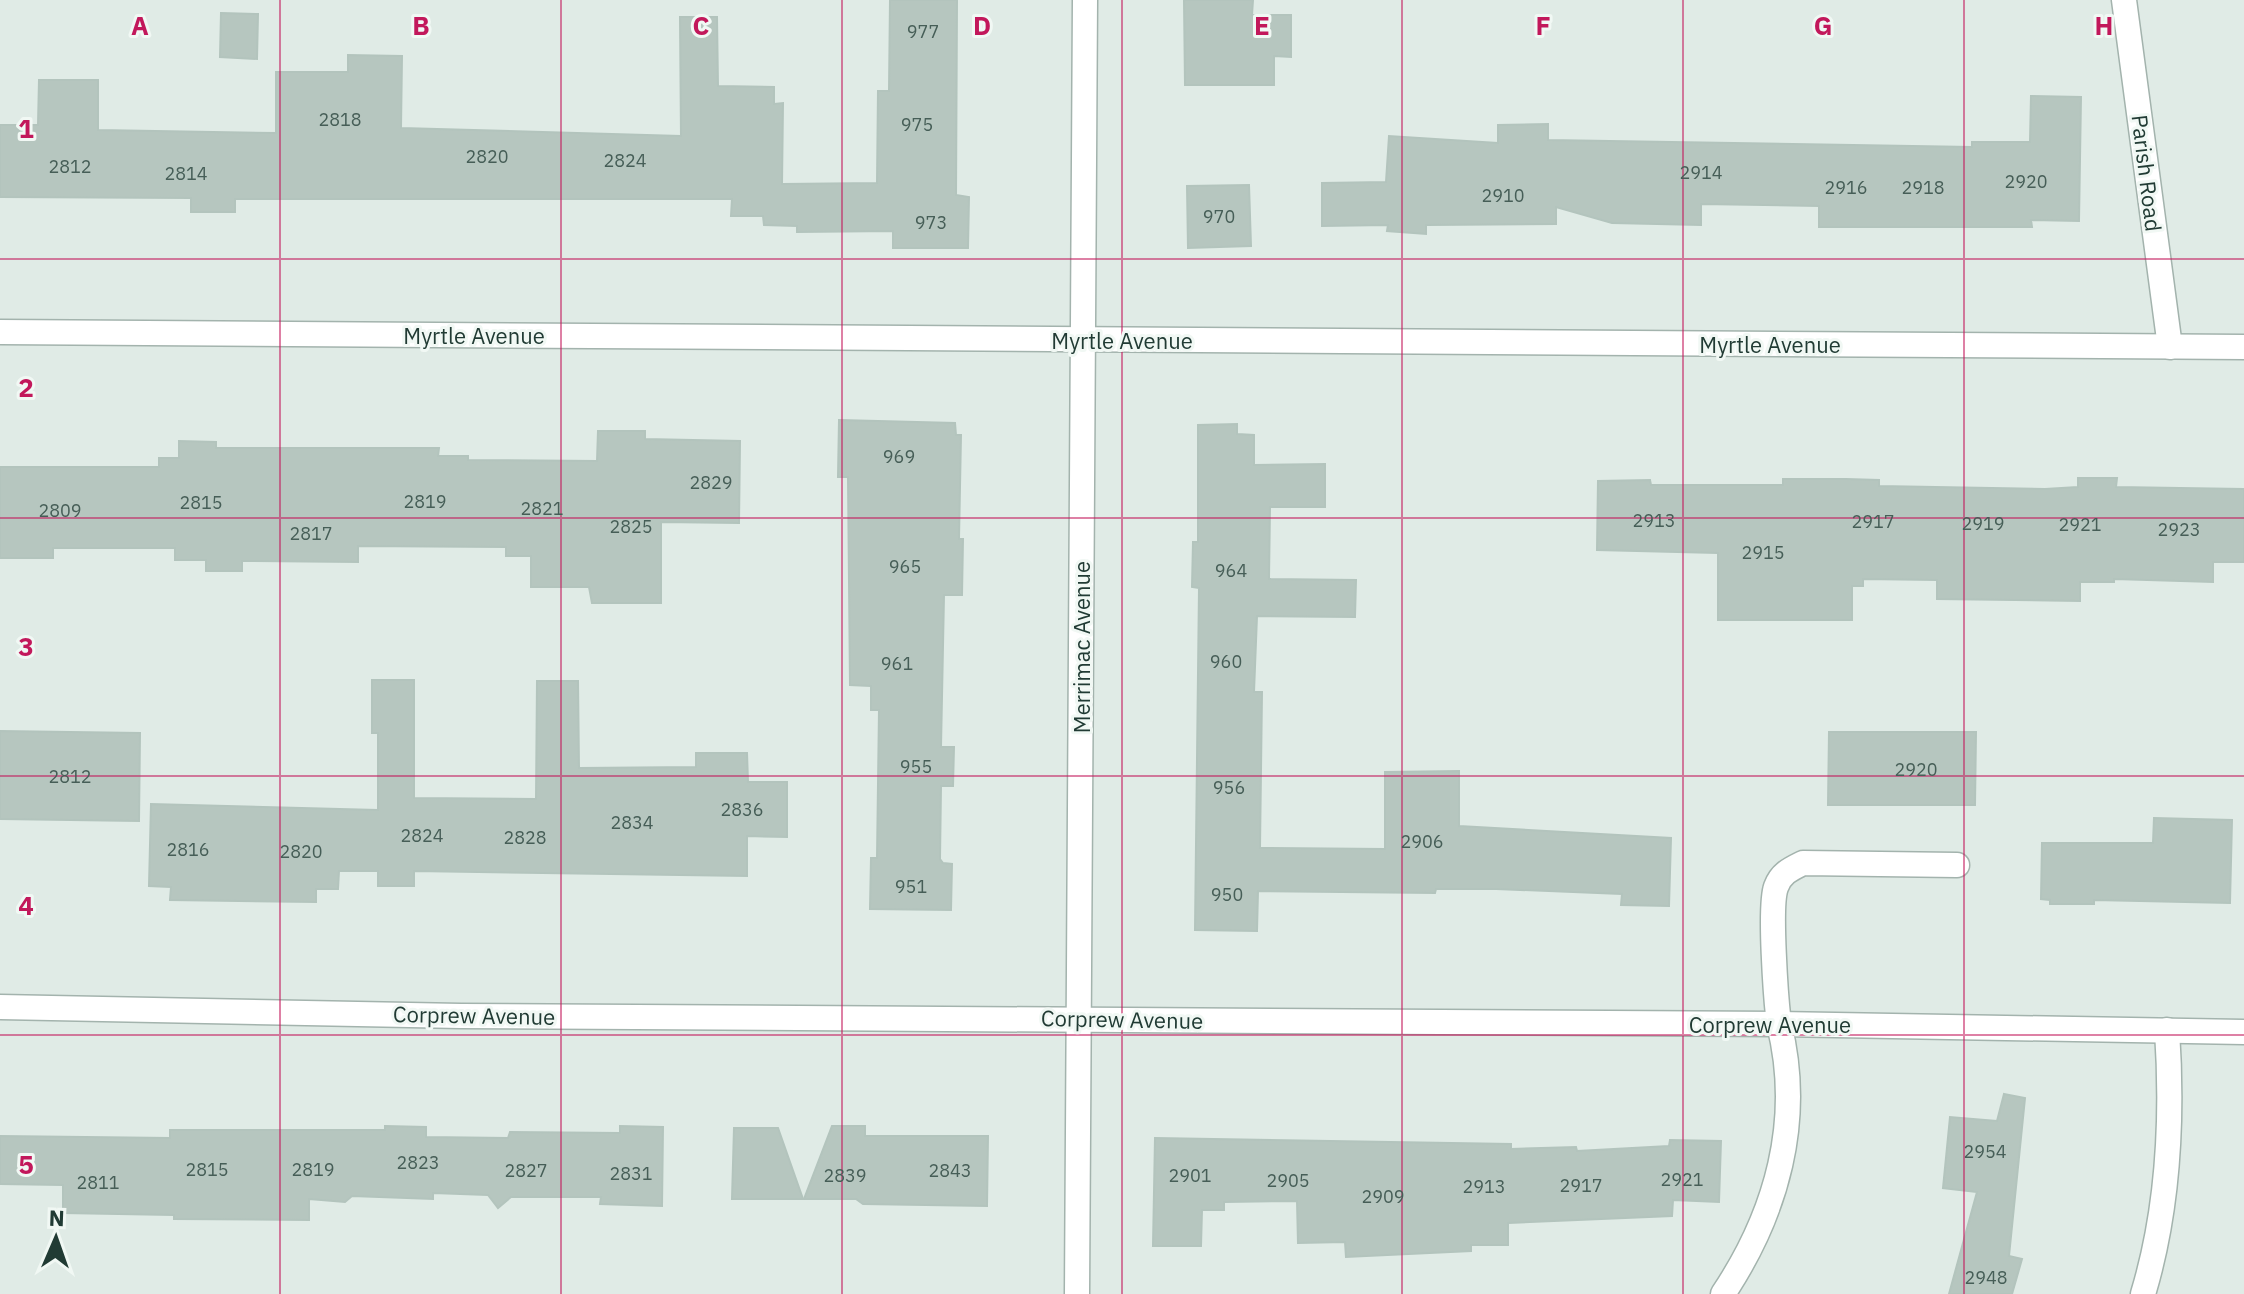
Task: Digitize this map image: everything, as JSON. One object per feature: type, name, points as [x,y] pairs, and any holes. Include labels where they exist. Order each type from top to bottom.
[{"type":"street","name":"Merrimac Avenue","points":[[1077,1294],[1085,0]]},
{"type":"street","name":"Parish Road","points":[[2124,0],[2170,347]]},
{"type":"street","name":"Myrtle Avenue","points":[[0,332],[2244,347]]},
{"type":"street","points":[[1723,1294],[1750,1254],[1774,1196],[1786,1129],[1786,1051],[1775,995],[1775,888],[1786,871],[1803,863],[1957,865]]},
{"type":"street","name":"Corprew Avenue","points":[[0,1007],[461,1016],[1779,1024],[2244,1032]]},
{"type":"street","points":[[2143,1294],[2166,1187],[2171,1099],[2167,1030]]},
{"type":"building","points":[[890,0],[957,0],[956,195],[969,197],[968,248],[893,248],[893,231],[797,232],[797,226],[764,225],[763,216],[731,216],[732,199],[235,199],[235,212],[191,212],[191,198],[0,197],[0,125],[38,125],[39,80],[98,80],[98,130],[276,133],[276,72],[348,72],[348,55],[402,56],[401,128],[681,136],[680,17],[717,17],[718,86],[774,87],[774,104],[783,103],[782,184],[877,183],[878,91],[889,91]]},
{"type":"building","points":[[1184,0],[1253,0],[1252,15],[1291,15],[1291,57],[1274,56],[1274,85],[1185,85]]},
{"type":"building","points":[[221,13],[258,14],[257,59],[220,57]]},
{"type":"building","points":[[2031,96],[2081,97],[2079,221],[2031,220],[2032,227],[1819,227],[1819,206],[1701,204],[1701,225],[1612,223],[1556,207],[1556,224],[1426,225],[1426,234],[1387,231],[1388,225],[1322,226],[1322,183],[1386,182],[1389,136],[1498,143],[1498,125],[1548,124],[1548,140],[1972,147],[1972,142],[2030,142]]},
{"type":"building","points":[[1249,185],[1251,246],[1188,248],[1187,186]]},
{"type":"building","points":[[839,420],[955,423],[956,435],[961,435],[959,539],[963,539],[962,595],[944,595],[941,747],[954,747],[953,786],[941,786],[940,859],[943,863],[952,864],[951,910],[870,909],[871,858],[877,858],[879,710],[871,710],[871,686],[850,685],[848,477],[838,477]]},
{"type":"building","points":[[1237,424],[1237,434],[1254,435],[1254,465],[1325,464],[1325,507],[1270,507],[1269,579],[1356,580],[1355,617],[1257,616],[1254,692],[1262,692],[1260,848],[1385,849],[1385,772],[1459,771],[1459,826],[1671,838],[1669,906],[1621,905],[1622,894],[1496,889],[1436,889],[1435,893],[1258,891],[1257,931],[1195,930],[1199,588],[1192,587],[1193,542],[1198,542],[1198,425]]},
{"type":"building","points":[[598,431],[645,431],[645,439],[740,441],[739,523],[661,522],[661,603],[592,603],[589,587],[531,587],[531,556],[506,556],[506,547],[358,546],[358,562],[242,561],[242,571],[206,571],[206,560],[175,560],[175,548],[53,548],[53,558],[0,558],[0,467],[159,467],[159,458],[179,458],[179,441],[216,442],[216,448],[439,448],[438,456],[468,456],[468,460],[597,461]]},
{"type":"building","points":[[2078,478],[2117,478],[2116,487],[2244,489],[2244,562],[2213,562],[2213,582],[2114,579],[2114,582],[2080,582],[2080,601],[1937,599],[1937,580],[1863,579],[1863,586],[1852,586],[1852,620],[1718,620],[1718,553],[1597,550],[1598,481],[1650,480],[1651,485],[1783,485],[1783,479],[1846,479],[1879,480],[1879,486],[2045,489],[2078,487]]},
{"type":"building","points":[[372,680],[414,680],[414,798],[536,799],[537,681],[578,681],[579,768],[696,767],[696,753],[747,753],[748,782],[787,782],[787,837],[747,836],[747,876],[414,871],[414,886],[378,886],[378,871],[339,871],[338,889],[316,889],[316,902],[170,900],[171,887],[149,886],[151,804],[378,810],[378,733],[372,733]]},
{"type":"building","points":[[0,731],[140,733],[139,821],[0,819]]},
{"type":"building","points":[[1829,732],[1976,732],[1975,805],[1828,805]]},
{"type":"building","points":[[2154,818],[2232,820],[2230,903],[2094,900],[2094,904],[2050,904],[2050,900],[2041,899],[2042,843],[2153,843]]},
{"type":"building","points":[[2004,1094],[2025,1098],[2009,1256],[2022,1259],[2012,1294],[1949,1294],[1977,1192],[1943,1188],[1950,1117],[1997,1121]]},
{"type":"building","points":[[385,1126],[426,1127],[426,1137],[508,1138],[510,1132],[620,1133],[620,1126],[663,1127],[662,1206],[600,1204],[601,1197],[511,1197],[498,1208],[488,1195],[433,1193],[433,1199],[352,1196],[345,1202],[309,1199],[309,1220],[174,1219],[174,1215],[63,1213],[63,1185],[0,1184],[0,1136],[170,1138],[170,1130],[385,1130]]},
{"type":"building","points":[[832,1126],[865,1126],[865,1136],[988,1136],[987,1206],[863,1204],[856,1199],[804,1199]]},
{"type":"building","points":[[734,1128],[778,1128],[803,1199],[732,1199]]},
{"type":"building","points":[[1155,1138],[1511,1144],[1511,1149],[1576,1147],[1577,1151],[1669,1146],[1670,1140],[1721,1141],[1719,1202],[1673,1200],[1672,1216],[1508,1223],[1508,1245],[1471,1245],[1471,1251],[1346,1257],[1345,1242],[1298,1243],[1297,1201],[1224,1202],[1224,1210],[1202,1210],[1201,1246],[1153,1246]]}]
